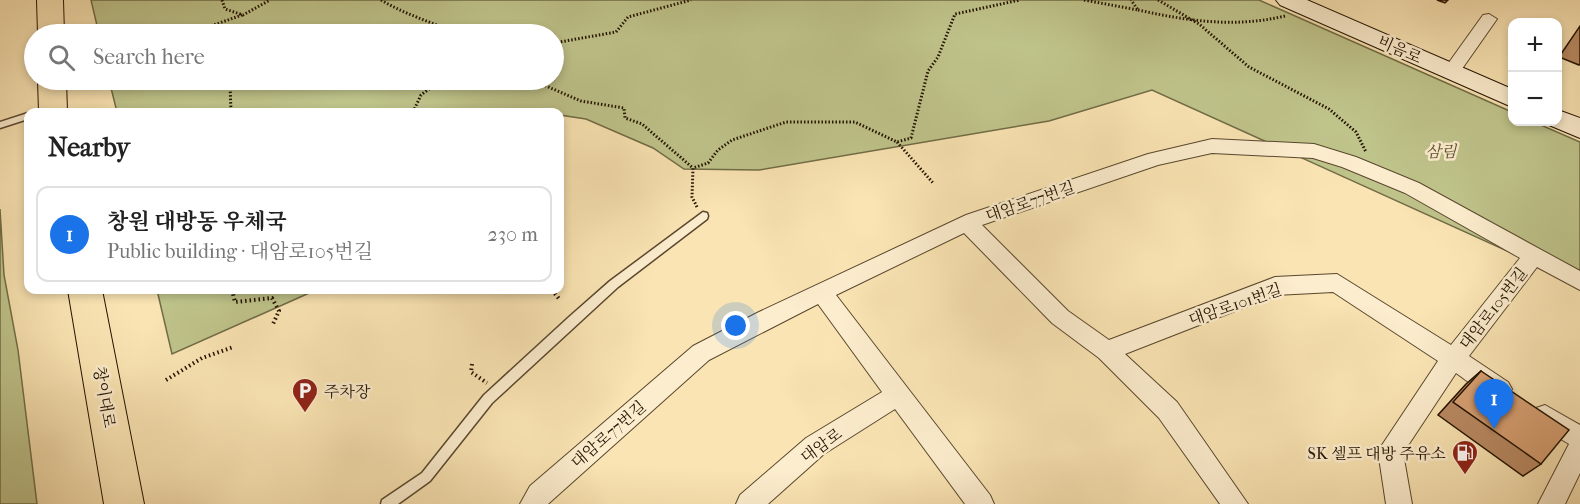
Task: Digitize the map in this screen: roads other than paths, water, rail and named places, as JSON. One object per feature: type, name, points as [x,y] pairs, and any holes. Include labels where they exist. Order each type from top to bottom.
[{"type":"main road","points":[[50,0],[51,24]]},
{"type":"main road","points":[[45,108],[50,90]]},
{"type":"main road","name":"창이대로","points":[[86,294],[124,504]]},
{"type":"street","name":"비음로","points":[[1296,4],[1508,97]]},
{"type":"street","points":[[1450,72],[1489,19]]},
{"type":"street","points":[[1562,121],[1580,129]]},
{"type":"street","name":"대암로77번길","points":[[532,504],[539,495],[701,353],[767,318],[967,223],[1155,159],[1212,146],[1314,151],[1376,172],[1412,188],[1580,281]]},
{"type":"street","points":[[967,223],[1060,317],[1107,351],[1168,410],[1235,504]]},
{"type":"street","name":"대암로105번길","points":[[1399,504],[1390,451],[1453,359],[1534,256]]},
{"type":"street","name":"대암로101번길","points":[[1107,351],[1275,286],[1337,282],[1453,359]]},
{"type":"street","points":[[822,293],[981,504]]},
{"type":"street","name":"대암로105번길","points":[[1453,359],[1580,438]]},
{"type":"street","name":"대암로","points":[[749,504],[815,446],[899,394]]},
{"type":"street","points":[[1551,504],[1580,448]]},
{"type":"lane","points":[[0,124],[24,117]]},
{"type":"lane","points":[[387,504],[426,477],[497,390],[614,284],[700,212]]},
{"type":"place","name":"주차장","points":[[305,414]]},
{"type":"place","name":"창원 대방동 우체국","points":[[1494,429]]},
{"type":"place","name":"SK 셀프 대방 주유소","points":[[1465,476]]},
{"type":"park label","name":"삼림","points":[[1441,151]]}]
